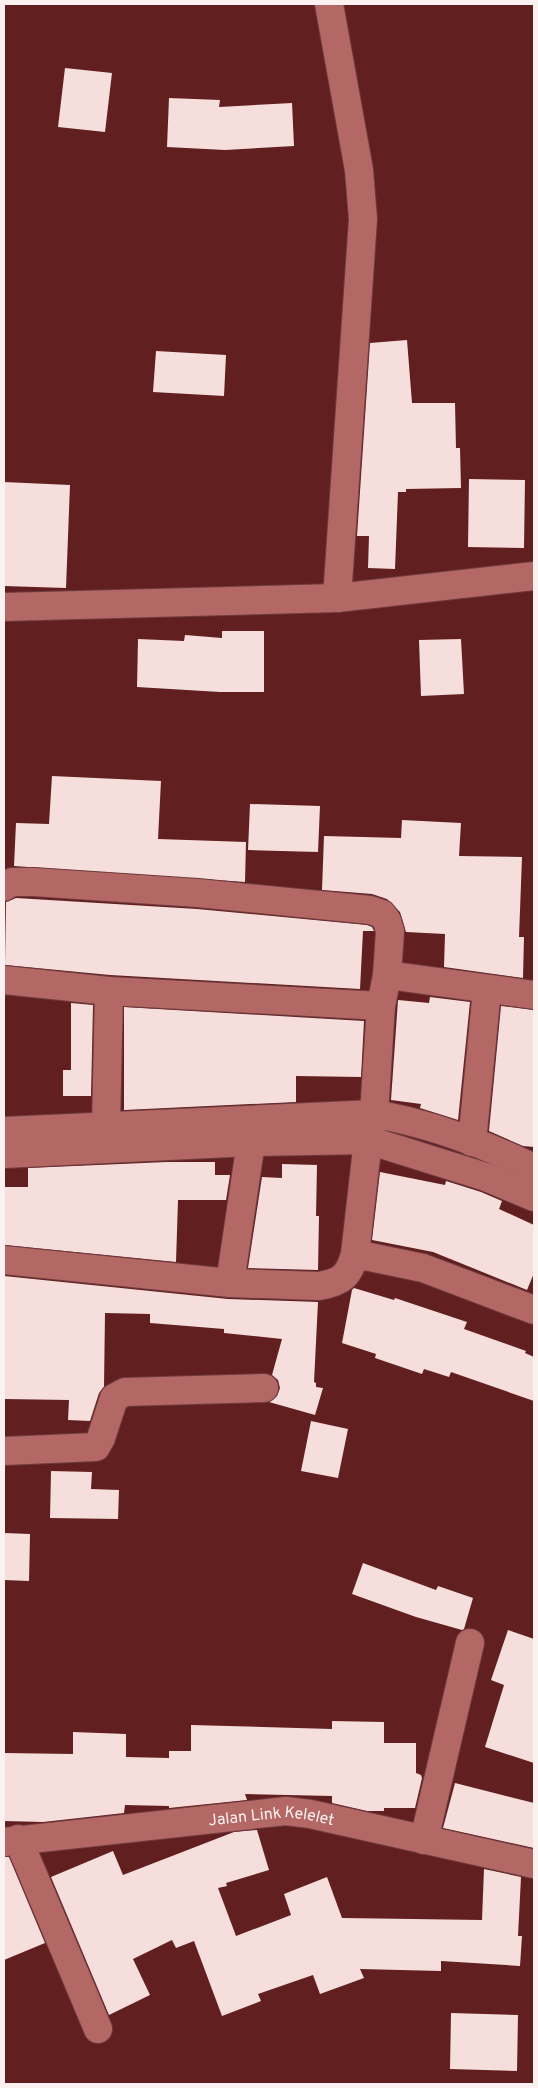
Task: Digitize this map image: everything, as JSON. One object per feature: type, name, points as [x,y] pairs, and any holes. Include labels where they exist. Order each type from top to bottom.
[{"type":"street","points":[[329,4],[359,170],[363,220],[337,598]]},
{"type":"street","points":[[4,607],[337,598],[534,576]]},
{"type":"street","points":[[4,887],[12,882],[33,882],[198,893],[374,910],[384,917],[390,931],[387,974],[381,1006],[371,1127],[355,1254],[350,1270],[344,1277],[330,1284],[306,1286],[230,1283],[4,1260]]},
{"type":"street","points":[[387,974],[487,990],[534,995]]},
{"type":"street","points":[[4,980],[109,991],[381,1006]]},
{"type":"street","points":[[472,1142],[487,990]]},
{"type":"street","points":[[106,1126],[109,991]]},
{"type":"street","points":[[4,1131],[106,1126],[144,1136],[251,1142],[371,1127],[399,1118],[472,1142],[534,1168]]},
{"type":"street","points":[[4,1154],[144,1136],[371,1127],[534,1197]]},
{"type":"street","points":[[230,1283],[251,1142]]},
{"type":"street","points":[[355,1254],[423,1268],[534,1310]]},
{"type":"street","points":[[4,1451],[96,1447],[101,1438],[114,1398],[125,1392],[264,1388]]},
{"type":"street","points":[[424,1840],[470,1643]]},
{"type":"street","name":"Jalan Link Kelelet","points":[[11,1841],[286,1811],[310,1814],[534,1864]]},
{"type":"street","points":[[11,1841],[98,2029]]},
{"type":"building","points":[[65,68],[112,73],[105,132],[58,127]]},
{"type":"building","points":[[169,98],[220,100],[219,107],[292,103],[294,146],[225,150],[167,147]]},
{"type":"building","points":[[407,340],[412,403],[455,403],[456,448],[460,448],[461,488],[406,489],[406,492],[398,492],[395,569],[368,568],[369,536],[357,536],[370,343]]},
{"type":"building","points":[[156,351],[226,355],[224,396],[153,392]]},
{"type":"building","points":[[469,479],[525,480],[524,548],[468,547]]},
{"type":"building","points":[[4,482],[70,485],[66,588],[4,586]]},
{"type":"building","points":[[222,631],[264,631],[264,692],[220,692],[137,687],[138,639],[184,641],[185,635],[222,638]]},
{"type":"building","points":[[461,639],[464,694],[421,696],[419,640]]},
{"type":"building","points":[[52,776],[161,781],[158,839],[246,842],[245,882],[14,866],[16,823],[49,824]]},
{"type":"building","points":[[250,804],[320,806],[318,852],[248,850]]},
{"type":"building","points":[[402,820],[461,823],[459,856],[522,857],[519,937],[524,937],[523,978],[444,967],[445,934],[406,932],[400,912],[387,899],[372,894],[322,890],[324,836],[401,838]]},
{"type":"building","points":[[16,898],[197,909],[367,925],[372,927],[374,931],[363,931],[360,989],[110,975],[5,965],[6,902]]},
{"type":"building","points":[[430,997],[470,1002],[458,1120],[420,1108],[421,1104],[391,1100],[398,1000],[429,1003]]},
{"type":"building","points":[[71,1003],[93,1005],[91,1096],[63,1096],[63,1070],[71,1070]]},
{"type":"building","points":[[501,1006],[534,1010],[534,1147],[523,1146],[489,1131]]},
{"type":"building","points":[[124,1007],[364,1021],[361,1077],[296,1076],[296,1102],[124,1110]]},
{"type":"building","points":[[167,1162],[215,1162],[215,1175],[230,1175],[226,1200],[178,1200],[176,1262],[4,1245],[4,1187],[28,1187],[28,1168]]},
{"type":"building","points":[[282,1164],[317,1165],[316,1216],[319,1216],[318,1270],[248,1268],[262,1177],[282,1178]]},
{"type":"building","points":[[380,1172],[445,1185],[446,1181],[481,1192],[502,1201],[499,1209],[534,1225],[534,1273],[527,1290],[433,1252],[372,1240]]},
{"type":"building","points":[[4,1276],[228,1299],[318,1302],[314,1382],[316,1387],[323,1388],[315,1415],[269,1402],[277,1396],[280,1388],[278,1380],[272,1375],[282,1339],[224,1333],[224,1329],[150,1323],[150,1314],[105,1313],[104,1387],[99,1393],[90,1421],[68,1420],[69,1400],[4,1399]]},
{"type":"building","points":[[354,1288],[394,1300],[395,1298],[467,1322],[464,1329],[526,1351],[525,1353],[534,1357],[534,1401],[451,1372],[449,1377],[424,1369],[422,1374],[375,1358],[376,1354],[342,1343],[352,1290]]},
{"type":"building","points":[[311,1421],[348,1429],[338,1478],[301,1471]]},
{"type":"building","points":[[51,1471],[92,1472],[91,1489],[119,1490],[118,1519],[50,1518]]},
{"type":"building","points":[[4,1533],[30,1534],[29,1581],[4,1580]]},
{"type":"building","points":[[363,1563],[436,1590],[438,1586],[473,1598],[464,1629],[416,1617],[352,1594]]},
{"type":"building","points":[[508,1630],[534,1639],[534,1763],[485,1747],[504,1685],[491,1680]]},
{"type":"building","points":[[332,1721],[384,1722],[384,1743],[416,1743],[416,1773],[421,1775],[422,1778],[415,1808],[384,1808],[384,1811],[367,1811],[332,1803],[332,1796],[245,1794],[247,1800],[169,1808],[169,1806],[125,1805],[124,1813],[43,1822],[4,1821],[4,1753],[73,1754],[73,1732],[126,1734],[126,1757],[169,1758],[169,1751],[191,1751],[191,1725],[332,1729]]},
{"type":"building","points":[[455,1783],[534,1803],[534,1848],[443,1828]]},
{"type":"building","points":[[257,1830],[269,1870],[226,1883],[227,1886],[218,1888],[236,1936],[291,1915],[284,1894],[327,1877],[342,1918],[482,1920],[484,1869],[521,1877],[518,1936],[522,1936],[520,1966],[441,1961],[441,1971],[360,1969],[364,1978],[320,1994],[313,1975],[258,1994],[261,2001],[222,2016],[194,1941],[176,1948],[172,1940],[133,1959],[150,1995],[109,2015],[51,1877],[113,1851],[123,1875],[234,1832]]},
{"type":"building","points":[[4,1857],[9,1857],[45,1943],[4,1960]]},
{"type":"building","points":[[451,2013],[518,2015],[517,2071],[450,2069]]}]
